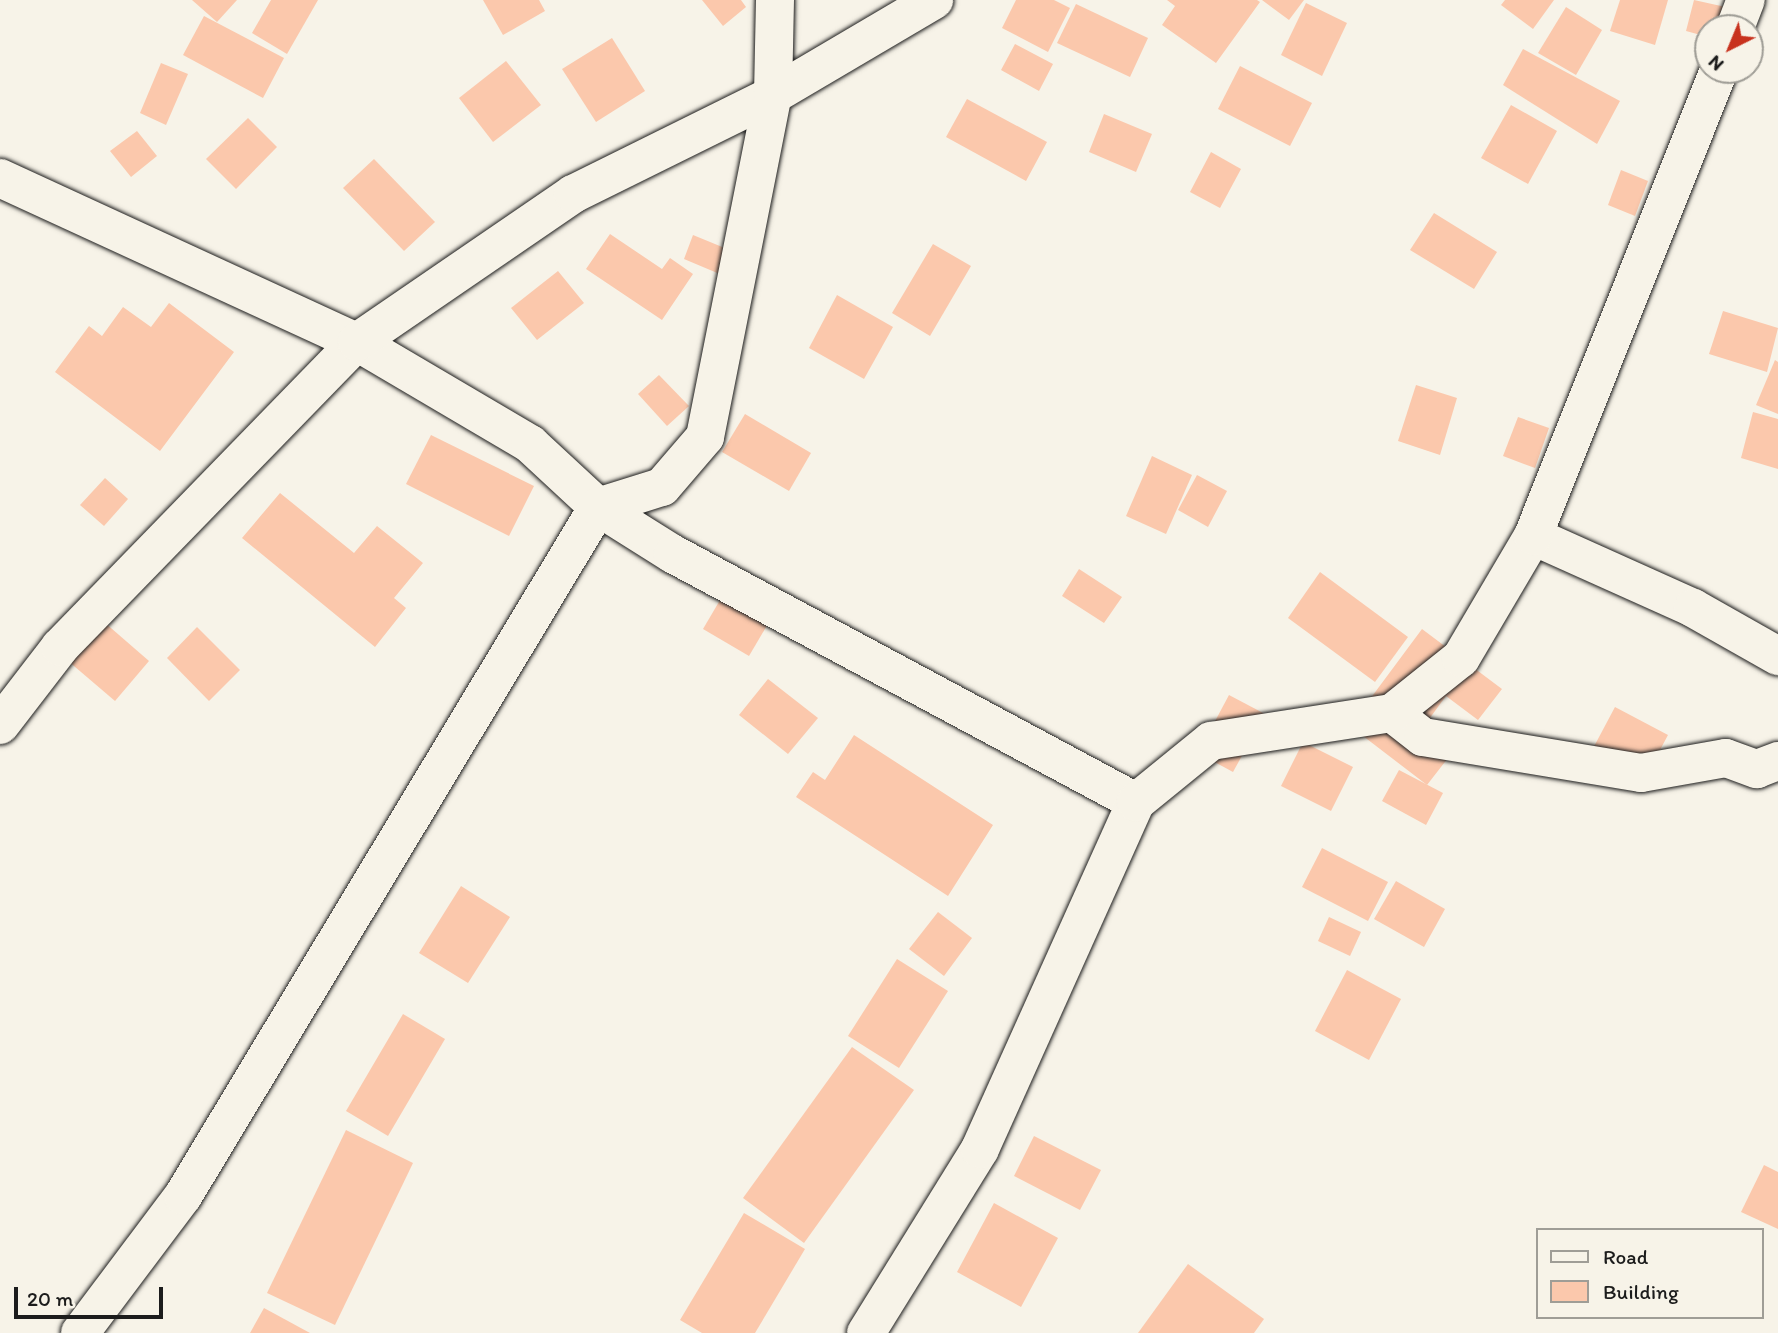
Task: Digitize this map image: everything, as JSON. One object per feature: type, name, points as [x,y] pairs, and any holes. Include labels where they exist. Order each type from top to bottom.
[{"type":"street","points":[[80,1333],[183,1196],[597,507],[662,487],[705,437],[772,95],[775,0]]},
{"type":"street","points":[[0,724],[60,647],[357,342],[573,194],[772,95],[934,0]]},
{"type":"street","points":[[866,1333],[980,1149],[1136,802],[1211,741],[1392,713],[1461,658],[1533,536],[1713,84]]},
{"type":"street","points":[[0,178],[357,342],[530,444],[597,507],[1136,802]]},
{"type":"street","points":[[1533,536],[1693,608],[1778,656]]},
{"type":"street","points":[[1392,713],[1423,737],[1641,773],[1726,758],[1757,769],[1778,761]]},
{"type":"building","points":[[192,0],[237,0],[217,22]]},
{"type":"building","points":[[271,0],[318,0],[287,54],[252,33]]},
{"type":"building","points":[[483,0],[539,0],[545,11],[503,35]]},
{"type":"building","points":[[702,0],[741,0],[746,7],[723,26]]},
{"type":"building","points":[[1016,0],[1054,0],[1070,8],[1048,52],[1002,28]]},
{"type":"building","points":[[1167,0],[1260,2],[1216,63],[1162,25],[1175,6]]},
{"type":"building","points":[[1262,0],[1304,0],[1289,20]]},
{"type":"building","points":[[1505,0],[1554,0],[1533,29],[1501,5]]},
{"type":"building","points":[[1620,0],[1668,0],[1655,45],[1610,31]]},
{"type":"building","points":[[1694,0],[1730,8],[1728,14],[1694,14],[1694,33],[1686,31]]},
{"type":"building","points":[[1306,3],[1347,23],[1322,76],[1281,55]]},
{"type":"building","points":[[1076,4],[1148,38],[1130,77],[1057,43]]},
{"type":"building","points":[[1566,7],[1602,30],[1576,75],[1538,53]]},
{"type":"building","points":[[204,16],[284,58],[263,98],[183,55]]},
{"type":"building","points":[[612,38],[645,91],[596,122],[562,69]]},
{"type":"building","points":[[1015,44],[1053,64],[1039,91],[1001,70]]},
{"type":"building","points":[[1523,49],[1620,101],[1597,144],[1503,85]]},
{"type":"building","points":[[506,61],[541,105],[493,142],[459,98]]},
{"type":"building","points":[[161,63],[188,74],[166,125],[140,113]]},
{"type":"building","points":[[1240,66],[1312,103],[1290,146],[1218,109]]},
{"type":"building","points":[[967,99],[1047,142],[1026,181],[946,137]]},
{"type":"building","points":[[1511,105],[1557,131],[1528,184],[1481,158]]},
{"type":"building","points":[[1104,114],[1152,134],[1136,172],[1089,152]]},
{"type":"building","points":[[248,118],[277,147],[236,189],[206,159]]},
{"type":"building","points":[[137,131],[157,156],[131,177],[110,151]]},
{"type":"building","points":[[1211,152],[1241,169],[1220,208],[1190,192]]},
{"type":"building","points":[[374,159],[435,222],[404,251],[343,188]]},
{"type":"building","points":[[1621,170],[1648,181],[1635,216],[1608,205]]},
{"type":"building","points":[[1434,213],[1497,252],[1474,289],[1410,250]]},
{"type":"building","points":[[610,234],[662,269],[670,258],[693,274],[662,320],[586,269]]},
{"type":"building","points":[[693,235],[732,251],[722,275],[684,259]]},
{"type":"building","points":[[933,244],[971,266],[930,336],[892,313]]},
{"type":"building","points":[[558,271],[584,303],[537,340],[511,308]]},
{"type":"building","points":[[837,295],[893,327],[864,379],[809,348]]},
{"type":"building","points":[[169,303],[234,352],[160,451],[55,372],[89,326],[102,336],[123,307],[151,327]]},
{"type":"building","points":[[1723,311],[1778,328],[1767,372],[1709,354]]},
{"type":"building","points":[[1775,360],[1778,362],[1778,414],[1756,405]]},
{"type":"building","points":[[659,375],[689,406],[667,426],[638,394]]},
{"type":"building","points":[[1416,385],[1457,398],[1440,455],[1398,441]]},
{"type":"building","points":[[1753,412],[1778,419],[1778,469],[1741,458]]},
{"type":"building","points":[[745,414],[811,453],[789,491],[722,452]]},
{"type":"building","points":[[1518,417],[1549,428],[1535,468],[1503,456]]},
{"type":"building","points":[[431,435],[534,486],[509,536],[406,484]]},
{"type":"building","points":[[1152,456],[1192,475],[1166,534],[1126,516]]},
{"type":"building","points":[[1197,475],[1227,491],[1208,527],[1178,510]]},
{"type":"building","points":[[105,478],[128,499],[104,526],[80,505]]},
{"type":"building","points":[[280,493],[354,553],[377,526],[423,563],[394,598],[406,608],[375,647],[242,538]]},
{"type":"building","points":[[1079,569],[1122,597],[1104,623],[1062,596]]},
{"type":"building","points":[[1320,572],[1408,637],[1375,682],[1288,618]]},
{"type":"building","points":[[723,595],[769,622],[749,656],[703,629]]},
{"type":"building","points":[[81,602],[149,661],[115,701],[47,643]]},
{"type":"building","points":[[197,627],[240,670],[209,701],[167,658]]},
{"type":"building","points":[[1422,629],[1502,689],[1478,720],[1446,696],[1424,726],[1455,749],[1427,785],[1350,726]]},
{"type":"building","points":[[768,679],[818,718],[788,754],[739,715]]},
{"type":"building","points":[[1229,695],[1265,714],[1233,772],[1198,753]]},
{"type":"building","points":[[1615,707],[1668,735],[1643,782],[1590,754]]},
{"type":"building","points":[[854,735],[993,825],[948,896],[796,797],[813,772],[825,780]]},
{"type":"building","points":[[1303,742],[1353,767],[1331,811],[1281,786]]},
{"type":"building","points":[[1399,770],[1443,793],[1426,825],[1382,801]]},
{"type":"building","points":[[1322,848],[1388,882],[1368,921],[1302,887]]},
{"type":"building","points":[[1396,881],[1445,909],[1424,947],[1374,919]]},
{"type":"building","points":[[461,886],[510,917],[468,983],[419,953]]},
{"type":"building","points":[[938,912],[972,938],[944,976],[909,949]]},
{"type":"building","points":[[1329,917],[1361,932],[1350,956],[1318,941]]},
{"type":"building","points":[[897,959],[948,991],[899,1068],[848,1036]]},
{"type":"building","points":[[1347,970],[1401,999],[1369,1060],[1315,1031]]},
{"type":"building","points":[[403,1014],[445,1039],[388,1136],[346,1111]]},
{"type":"building","points":[[852,1047],[914,1090],[804,1243],[743,1198]]},
{"type":"building","points":[[346,1130],[413,1163],[335,1325],[267,1293]]},
{"type":"building","points":[[1034,1136],[1101,1170],[1080,1210],[1014,1176]]},
{"type":"building","points":[[1764,1165],[1778,1172],[1778,1229],[1741,1212]]},
{"type":"building","points":[[994,1203],[1058,1238],[1021,1307],[957,1272]]},
{"type":"building","points":[[744,1213],[805,1249],[755,1333],[702,1333],[680,1320]]},
{"type":"building","points":[[1188,1264],[1264,1319],[1254,1333],[1138,1333]]},
{"type":"building","points":[[264,1308],[310,1333],[250,1333]]}]
